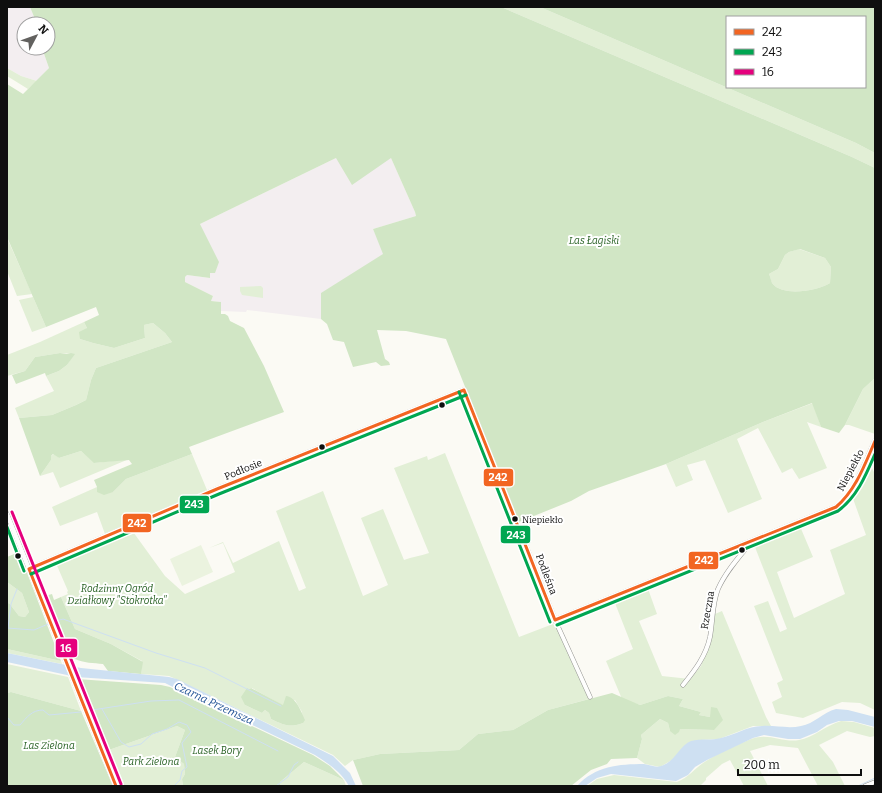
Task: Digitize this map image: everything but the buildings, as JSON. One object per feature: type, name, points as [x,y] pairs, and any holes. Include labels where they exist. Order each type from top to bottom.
[{"type":"street","name":"Podłosie","points":[[29,569],[217,489],[464,390]]},
{"type":"street","name":"Podleśna","points":[[464,390],[555,620],[590,697]]},
{"type":"street","name":"Niepiekło","points":[[555,620],[839,505],[847,497],[853,487],[875,441]]},
{"type":"street","points":[[7,514],[116,786]]},
{"type":"street","name":"Rzeczna","points":[[683,685],[698,667],[708,643],[713,607],[722,581],[752,540]]},
{"type":"street","points":[[865,786],[875,782]]},
{"type":"shaded area","points":[[7,7],[30,7],[34,16],[16,16],[16,56],[45,56],[49,68],[37,81],[21,76],[7,68]]},
{"type":"shaded area","points":[[336,158],[391,158],[416,216],[373,229],[384,254],[322,293],[321,319],[247,310],[246,312],[221,311],[221,302],[211,301],[213,296],[185,282],[185,277],[187,275],[210,278],[200,224]]},
{"type":"green space","name":"Las Łagiski","points":[[30,7],[501,7],[875,168],[875,378],[863,389],[845,425],[839,433],[821,427],[812,403],[763,422],[666,464],[589,491],[571,501],[519,522],[446,339],[406,331],[377,330],[385,359],[390,365],[381,366],[376,362],[353,367],[344,342],[333,340],[327,324],[321,319],[321,293],[383,254],[373,229],[416,216],[391,158],[352,185],[336,158],[200,224],[219,262],[215,273],[210,273],[210,278],[187,275],[185,277],[185,282],[213,296],[211,301],[221,302],[221,314],[225,314],[228,316],[230,321],[244,328],[264,366],[284,412],[189,447],[192,454],[126,479],[113,492],[104,495],[97,492],[97,487],[94,480],[132,464],[129,460],[94,463],[81,451],[59,458],[53,454],[51,456],[51,460],[40,476],[19,418],[52,415],[76,405],[86,400],[96,368],[172,342],[165,333],[153,323],[144,325],[145,338],[114,348],[80,339],[79,332],[87,328],[84,322],[99,315],[96,307],[46,327],[7,237],[7,84],[23,94],[49,68],[45,56],[56,56],[56,16],[34,16]],"holes":[[[800,249],[825,258],[831,267],[830,283],[809,290],[783,290],[772,283],[769,274],[778,269],[785,255],[789,252]]]},
{"type":"green space","points":[[501,7],[540,7],[856,143],[875,153],[875,168]]},
{"type":"green space","points":[[540,7],[875,7],[875,153],[856,143],[728,88],[866,88],[866,16],[726,16],[726,87]]},
{"type":"green space","points":[[7,68],[21,76],[37,81],[28,89],[7,76]]},
{"type":"green space","points":[[7,238],[32,294],[17,296],[7,271]]},
{"type":"green space","points":[[799,249],[825,258],[831,267],[830,283],[809,290],[791,291],[783,290],[772,283],[769,274],[778,269],[785,255]]},
{"type":"green space","points":[[261,286],[263,288],[263,298],[242,295],[240,291],[240,287]]},
{"type":"green space","points":[[33,297],[46,327],[32,332],[19,300]]},
{"type":"green space","points":[[84,322],[87,328],[80,339],[114,348],[145,338],[144,325],[153,323],[165,333],[172,342],[96,368],[86,400],[76,405],[52,415],[19,418],[15,408],[54,391],[46,376],[59,371],[67,365],[74,354],[60,353],[35,357],[25,371],[7,376],[7,355]]},
{"type":"green space","points":[[60,353],[75,354],[67,365],[59,371],[46,376],[45,373],[16,384],[12,375],[25,371],[35,357]]},
{"type":"green space","points":[[875,378],[875,434],[845,425],[863,389]]},
{"type":"green space","points":[[813,403],[821,427],[807,422],[827,468],[799,479],[792,468],[782,473],[758,428],[737,439],[762,499],[728,513],[705,460],[687,465],[693,480],[676,487],[666,464],[763,422]]},
{"type":"green space","points":[[81,451],[95,463],[129,459],[60,488],[53,472],[40,476],[51,460],[51,456],[54,454],[59,458]]},
{"type":"green space","name":"Rodzinny Ogród Działkowy \"Stokrotka\"","points":[[445,453],[519,637],[553,624],[560,633],[589,699],[548,710],[513,730],[478,734],[459,750],[380,754],[353,760],[345,766],[333,755],[176,679],[169,676],[141,674],[142,661],[111,644],[75,629],[61,597],[68,594],[68,591],[55,561],[131,529],[165,576],[185,594],[235,572],[223,543],[209,548],[223,542],[233,563],[279,541],[299,591],[306,588],[276,511],[323,491],[363,596],[388,585],[361,518],[383,509],[404,560],[429,553],[394,468],[427,456],[428,460]],"holes":[[[247,688],[252,688],[284,706],[295,700],[302,712],[303,723],[290,726],[283,724],[271,719],[269,713],[265,710],[262,713],[245,705]]]},
{"type":"green space","points":[[192,454],[207,490],[105,534],[97,512],[60,526],[52,507],[97,487],[113,492],[126,479]]},
{"type":"green space","points":[[868,460],[875,474],[875,710],[860,703],[842,702],[803,718],[776,713],[772,702],[782,697],[777,683],[783,680],[754,606],[768,601],[780,632],[787,629],[753,542],[799,524],[813,557],[777,572],[794,618],[845,594],[830,550],[866,535],[851,493]]},
{"type":"green space","points":[[201,545],[213,572],[182,586],[170,559]]},
{"type":"green space","points":[[19,552],[61,661],[7,649],[7,604],[9,603],[19,616],[25,617],[29,612],[22,593],[7,582],[7,557]]},
{"type":"green space","points":[[7,582],[22,593],[29,612],[25,617],[19,616],[9,603],[7,604]]},
{"type":"green space","points":[[647,586],[657,614],[639,621],[662,676],[690,679],[701,666],[708,648],[715,614],[722,611],[771,726],[753,726],[719,739],[701,740],[685,746],[672,760],[660,767],[645,764],[637,758],[642,739],[641,735],[660,719],[668,723],[670,731],[680,729],[714,730],[710,717],[699,715],[701,712],[679,706],[683,699],[668,696],[640,705],[622,699],[606,661],[633,649],[613,598]]},
{"type":"green space","points":[[52,594],[54,600],[61,597],[75,629],[111,644],[143,662],[141,674],[108,671],[103,664],[81,661],[75,659],[69,654],[60,639],[49,612],[45,596]]},
{"type":"green space","points":[[7,649],[61,661],[62,664],[7,653]]},
{"type":"green space","points":[[7,664],[68,677],[81,711],[11,692],[7,693]]},
{"type":"green space","name":"Lasek Bory","points":[[77,679],[161,685],[170,687],[313,755],[330,766],[344,780],[304,762],[280,782],[280,786],[183,786],[182,779],[185,774],[184,764],[175,757],[185,730],[177,726],[106,751],[101,745]]},
{"type":"green space","points":[[247,688],[251,688],[283,705],[286,696],[290,697],[298,705],[305,720],[303,723],[298,725],[287,725],[271,719],[269,713],[265,710],[262,713],[245,705],[241,697]]},
{"type":"green space","name":"Las Zielona","points":[[11,692],[81,711],[113,786],[7,786],[7,693]]},
{"type":"green space","points":[[612,693],[640,705],[668,696],[683,699],[679,706],[701,712],[699,715],[710,717],[711,707],[717,708],[723,720],[714,730],[680,729],[675,735],[670,731],[668,723],[660,719],[641,735],[642,739],[637,758],[611,759],[607,764],[591,770],[571,786],[363,786],[353,760],[380,754],[459,750],[478,734],[513,730],[548,710]]},
{"type":"green space","points":[[841,721],[854,722],[875,728],[875,736],[870,737],[847,731],[819,745],[833,762],[845,786],[818,786],[798,748],[770,745],[750,751],[768,786],[744,786],[730,760],[722,764],[706,778],[700,786],[587,786],[597,779],[614,775],[677,782],[685,778],[702,763],[751,739],[757,737],[769,737],[793,741],[804,739],[830,725]]},
{"type":"green space","name":"Park Zielona","points":[[177,726],[185,730],[175,757],[184,764],[185,774],[182,779],[183,786],[119,786],[101,745],[106,751]]},
{"type":"green space","points":[[304,762],[344,780],[346,786],[280,786],[280,782]]},
{"type":"water","name":"Czarna Przemsza","points":[[7,653],[81,668],[177,679],[333,756],[350,773],[356,786],[349,786],[338,772],[315,755],[165,683],[76,677],[7,662]]},
{"type":"water","points":[[836,709],[848,710],[875,717],[875,727],[852,721],[839,721],[827,725],[817,732],[800,739],[788,739],[764,735],[753,738],[707,760],[695,767],[688,775],[676,781],[611,774],[597,778],[585,786],[577,786],[592,774],[608,768],[635,764],[644,764],[657,767],[661,766],[670,761],[687,743],[691,741],[718,739],[757,726],[791,727],[806,725]]},
{"type":"waterway","points":[[8,628],[11,604],[17,589]]},
{"type":"waterway","points":[[56,621],[63,619],[156,653],[205,668],[281,706]]},
{"type":"waterway","points":[[7,628],[34,630],[48,624]]},
{"type":"waterway","name":"Czarna Przemsza","points":[[92,710],[151,701],[179,700],[278,751]]},
{"type":"waterway","points":[[102,709],[121,742],[129,747],[141,744],[152,734],[167,729],[179,722],[187,725],[191,732],[182,743],[187,767],[182,771],[180,780],[174,786]]},
{"type":"waterway","points":[[7,717],[14,725],[20,725],[30,714],[39,710],[43,710],[49,715],[81,712]]},
{"type":"waterway","points":[[276,786],[288,777],[294,765],[298,762]]},
{"type":"waterway","points":[[858,786],[875,778]]},
{"type":"transit line","name":"242","points":[[464,390],[555,620]]},
{"type":"transit line","name":"242","points":[[29,569],[217,489],[464,390]]},
{"type":"transit line","name":"243","points":[[459,392],[550,622]]},
{"type":"transit line","name":"243","points":[[31,574],[219,494],[466,395]]},
{"type":"transit line","name":"242","points":[[555,620],[836,507],[854,485],[864,468],[875,441]]},
{"type":"transit line","name":"243","points":[[557,625],[838,511],[856,492],[875,454]]},
{"type":"transit line","name":"16","points":[[12,512],[121,784]]},
{"type":"transit line","name":"243","points":[[7,527],[24,571]]},
{"type":"transit line","name":"242","points":[[29,569],[116,786]]},
{"type":"place","name":"Niepiekło","points":[[515,519]]}]
